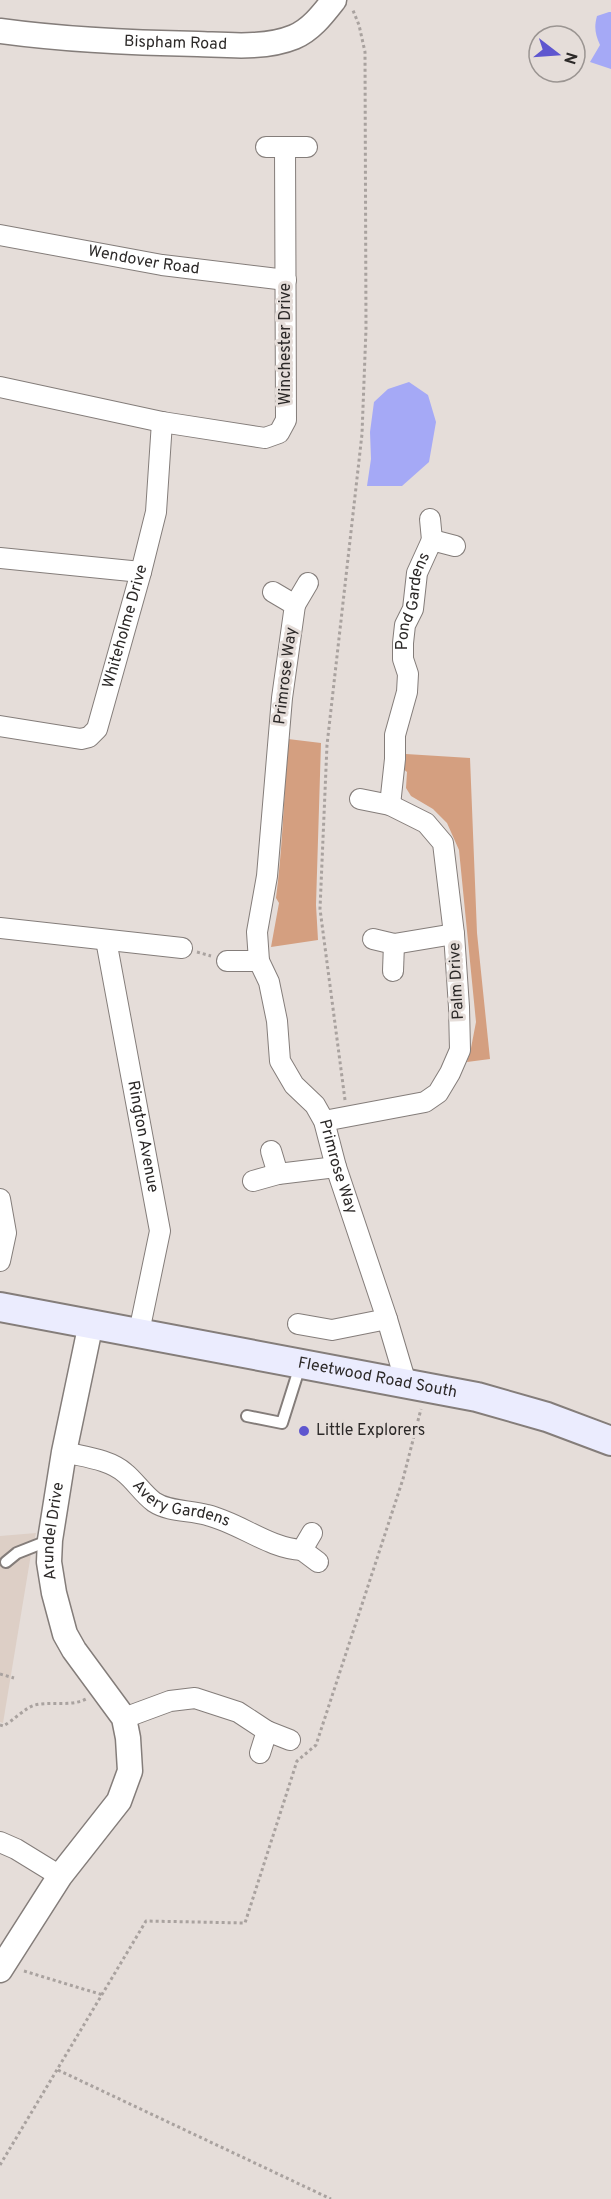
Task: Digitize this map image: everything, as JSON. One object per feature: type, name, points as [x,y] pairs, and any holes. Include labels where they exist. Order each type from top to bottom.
[{"type":"main road","name":"Fleetwood Road South","points":[[0,1307],[477,1397],[526,1411],[611,1441]]},
{"type":"street","name":"Bispham Road","points":[[0,31],[113,43],[233,45],[270,43],[294,37],[305,30],[322,16],[334,0]]},
{"type":"street","points":[[266,147],[307,147]]},
{"type":"street","name":"Winchester Drive","points":[[0,387],[162,422],[265,438],[279,434],[286,420],[285,147]]},
{"type":"street","name":"Wendover Road","points":[[0,235],[162,265],[286,280]]},
{"type":"street","name":"Whiteholme Drive","points":[[0,726],[81,739],[89,737],[97,729],[156,512],[162,422]]},
{"type":"street","name":"Pond Gardens","points":[[390,805],[395,735],[407,692],[408,674],[403,659],[402,643],[405,625],[413,609],[417,573],[432,540],[430,519]]},
{"type":"street","name":"Pond Gardens","points":[[432,540],[455,546]]},
{"type":"street","points":[[0,558],[141,572]]},
{"type":"street","name":"Primrose Way","points":[[308,583],[296,605],[282,698],[267,876],[257,932],[259,961],[269,982],[277,1021],[280,1061],[294,1085],[315,1105],[324,1121],[336,1167],[387,1319],[416,1385]]},
{"type":"street","name":"Primrose Way","points":[[273,592],[296,605]]},
{"type":"street","name":"Palm Drive","points":[[324,1121],[425,1102],[438,1093],[450,1073],[459,1050],[459,1007],[454,934],[443,843],[426,823],[390,805],[360,799]]},
{"type":"street","points":[[0,928],[182,948]]},
{"type":"street","points":[[373,939],[394,944],[454,934]]},
{"type":"street","name":"Rington Avenue","points":[[106,940],[160,1231],[139,1332]]},
{"type":"street","points":[[393,971],[394,944]]},
{"type":"street","points":[[227,961],[259,961]]},
{"type":"street","points":[[271,1151],[278,1174]]},
{"type":"street","points":[[253,1181],[278,1174],[336,1167]]},
{"type":"street","points":[[0,1199],[6,1233],[0,1261]]},
{"type":"street","points":[[298,1324],[332,1329],[387,1319]]},
{"type":"street","name":"Arundel Drive","points":[[2,1967],[60,1876],[119,1801],[130,1771],[124,1718],[74,1650],[65,1634],[54,1593],[49,1562],[50,1540],[64,1452],[91,1323]]},
{"type":"street","name":"Avery Gardens","points":[[64,1452],[106,1463],[124,1472],[155,1503],[231,1523],[284,1548],[302,1550],[318,1562]]},
{"type":"street","points":[[302,1550],[312,1533]]},
{"type":"street","points":[[124,1718],[170,1701],[195,1698],[238,1712],[267,1731],[290,1740]]},
{"type":"street","points":[[260,1753],[267,1731]]},
{"type":"street","points":[[0,1842],[60,1876]]},
{"type":"lane","points":[[247,1416],[282,1423],[301,1363]]},
{"type":"lane","points":[[6,1562],[17,1553],[50,1540]]},
{"type":"path","points":[[347,1117],[320,909],[327,745],[362,434],[366,329],[365,52],[359,25],[349,0]]},
{"type":"path","points":[[182,948],[227,961]]},
{"type":"path","points":[[0,2165],[146,1921],[245,1923],[297,1761],[316,1745],[403,1479],[416,1385]]},
{"type":"path","points":[[0,1674],[14,1678]]},
{"type":"path","points":[[0,1725],[3,1726],[16,1719],[33,1705],[78,1703],[104,1691]]},
{"type":"path","points":[[2,1967],[102,1995]]},
{"type":"path","points":[[58,2070],[331,2199]]},
{"type":"shaded area","points":[[288,739],[321,743],[316,905],[318,940],[271,947],[279,903],[276,898]]},
{"type":"shaded area","points":[[406,754],[470,758],[477,933],[490,1059],[467,1062],[476,1022],[459,850],[447,823],[433,809],[411,796],[406,788],[407,772],[402,768],[403,757]]},
{"type":"shaded area","points":[[36,1533],[3,1723],[0,1722],[0,1536]]},
{"type":"water","points":[[611,12],[611,69],[590,62],[600,45],[596,30],[597,16]]},
{"type":"water","points":[[409,382],[428,395],[436,422],[429,462],[402,486],[367,486],[374,402],[388,389]]},
{"type":"place","name":"Little Explorers","points":[[304,1431]]}]
